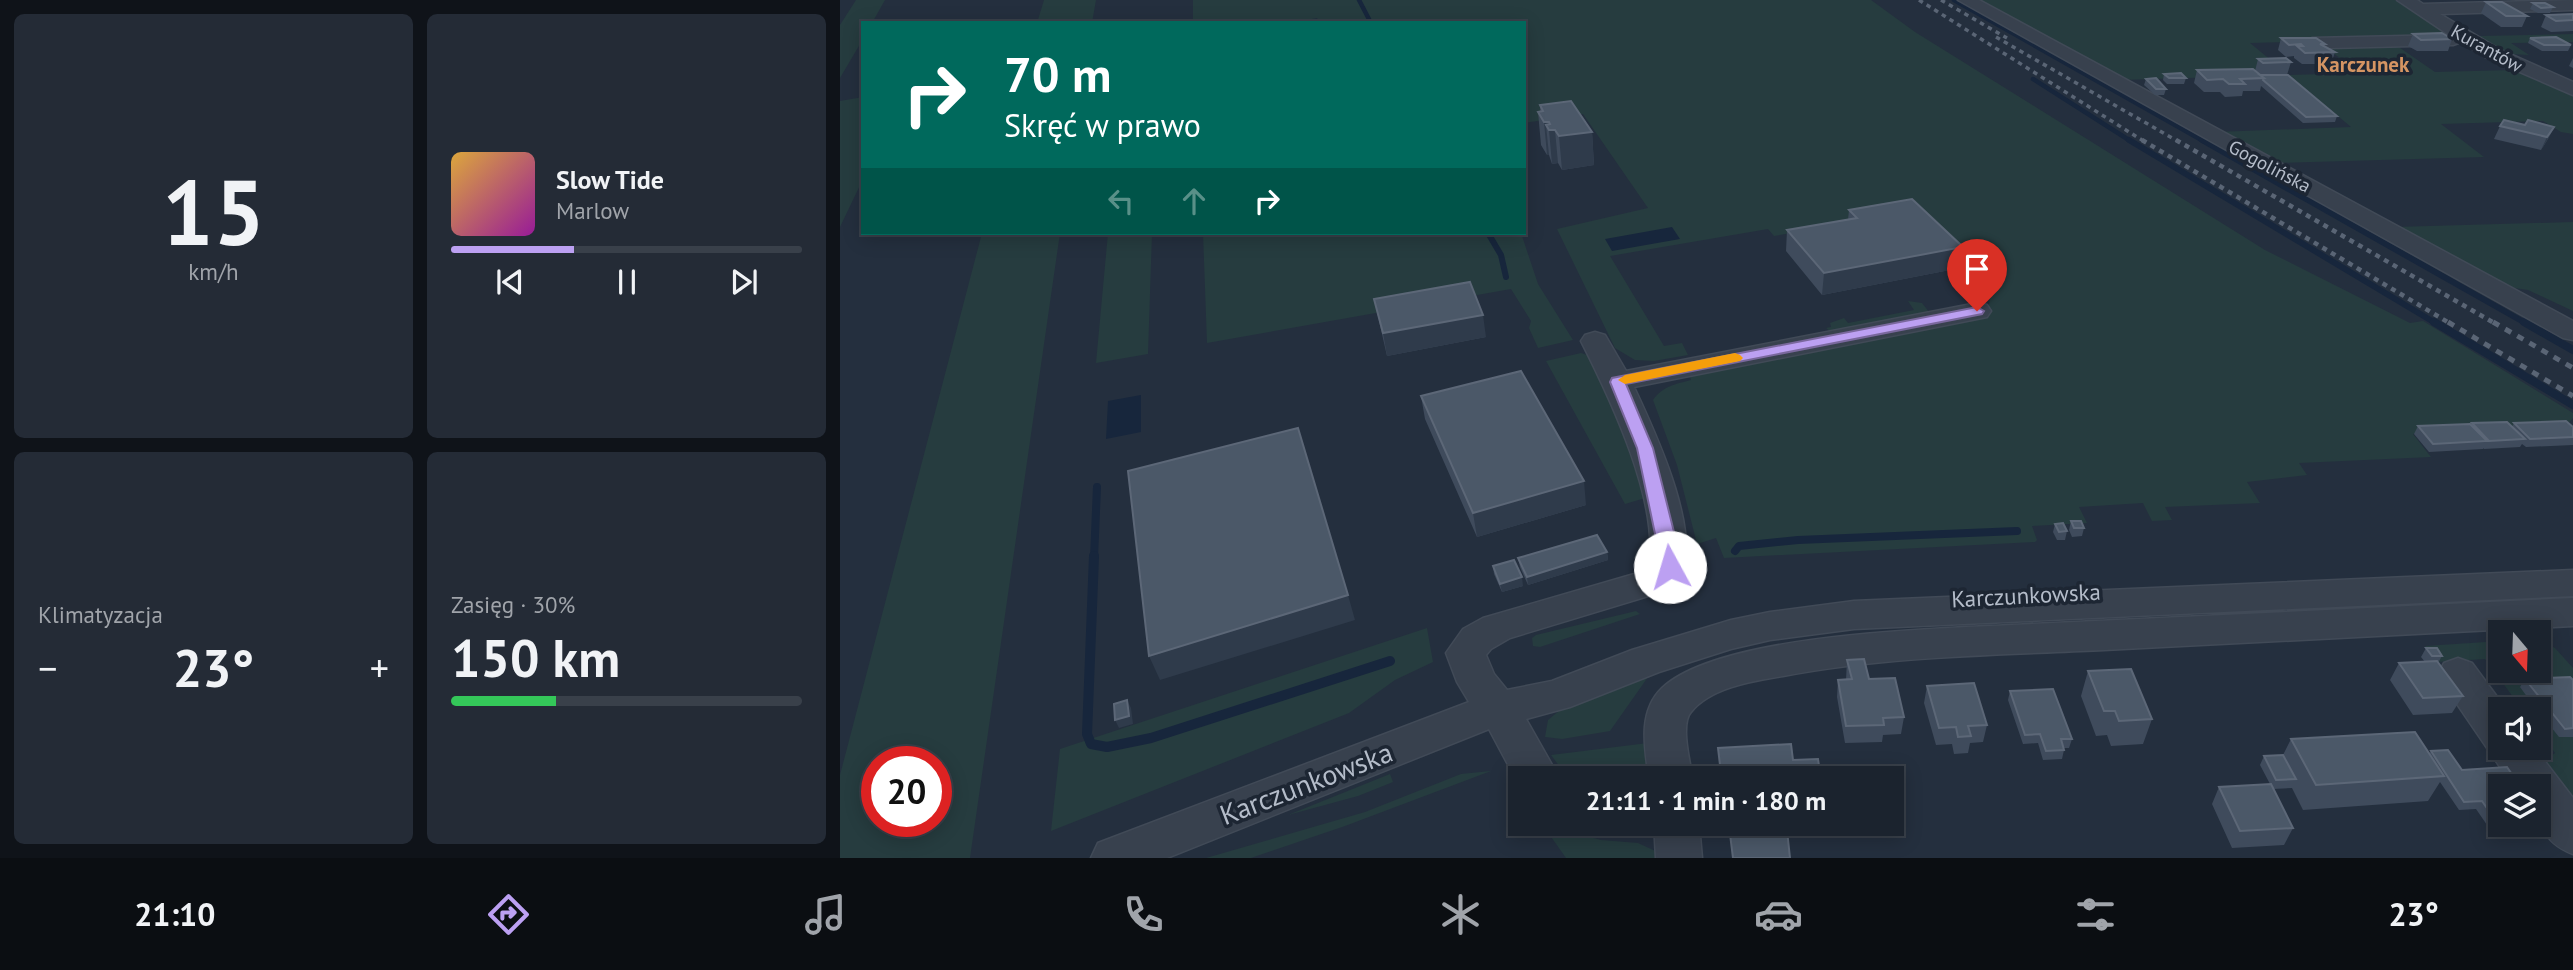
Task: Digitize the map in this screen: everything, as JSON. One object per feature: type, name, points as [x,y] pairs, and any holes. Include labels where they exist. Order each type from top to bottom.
[{"type":"street","name":"Gogolińska","points":[[1966,0],[2573,332]]},
{"type":"street","points":[[2412,4],[2573,5]]},
{"type":"street","name":"Kurantów","points":[[2412,4],[2509,62],[2573,89]]},
{"type":"street","points":[[2320,49],[2312,43],[2469,40]]},
{"type":"street","points":[[1617,382],[1977,311]]},
{"type":"street","points":[[1531,766],[1498,708],[1477,682],[1466,653],[1477,639],[1497,628],[1665,578],[1670,552],[1641,435],[1595,341]]},
{"type":"street","name":"Karczunkowska","points":[[1498,708],[1539,680],[1639,643],[1725,621],[1813,607],[2573,567]]},
{"type":"street","name":"Karczunkowska","points":[[1114,858],[1498,708],[1556,696],[1646,662],[1731,635],[1826,617],[2568,610]]},
{"type":"street","name":"Karczunkowska","points":[[1669,766],[1665,732],[1668,716],[1675,701],[1685,692],[1719,676],[1809,656],[1903,645],[2568,610]]},
{"type":"street","points":[[2458,674],[2488,716]]},
{"type":"street","points":[[2551,803],[2573,834]]},
{"type":"street","points":[[1677,836],[1679,858]]},
{"type":"green space","points":[[856,0],[885,0],[873,21],[861,21],[861,42],[840,78],[840,25]]},
{"type":"green space","points":[[1044,0],[1096,0],[1092,21],[1038,21]]},
{"type":"green space","points":[[1193,0],[1871,0],[1915,32],[2265,250],[2410,323],[2423,321],[2573,413],[2573,418],[2564,428],[2413,434],[2431,457],[2299,463],[2307,475],[2247,482],[2260,503],[2165,507],[2172,520],[2152,521],[2143,503],[2079,507],[2087,523],[2032,526],[2037,540],[2035,542],[1724,558],[1716,538],[1697,544],[1677,465],[1653,400],[1657,395],[1670,386],[1691,380],[1690,376],[1986,317],[1993,286],[1914,212],[1774,236],[1768,229],[1610,256],[1664,346],[1682,343],[1688,355],[1654,361],[1635,360],[1615,348],[1557,229],[1648,208],[1583,114],[1526,123],[1526,21],[1319,21],[1317,18],[1301,21],[1193,21]]},
{"type":"green space","points":[[1973,0],[2395,0],[2454,38],[2250,43],[2289,75],[2120,80]]},
{"type":"green space","points":[[2573,34],[2573,42],[2511,43],[2529,55],[2509,54],[2479,36]]},
{"type":"green space","points":[[2393,43],[2435,72],[2512,70],[2573,96],[2573,134],[2561,132],[2543,121],[2441,124],[2484,157],[2274,163],[2216,132],[2351,127],[2289,75],[2359,73],[2328,49],[2334,48],[2329,45]]},
{"type":"green space","points":[[861,97],[861,183],[840,227],[840,101]]},
{"type":"green space","points":[[2573,222],[2573,311],[2528,290],[2501,286],[2395,227]]},
{"type":"green space","points":[[981,235],[1060,235],[970,858],[840,858],[840,775]]},
{"type":"green space","points":[[1108,235],[1152,235],[1148,354],[1096,363]]},
{"type":"green space","points":[[1203,235],[1522,235],[1538,284],[1573,340],[1538,348],[1529,328],[1531,321],[1511,289],[1207,343]]},
{"type":"green space","points":[[1908,301],[1922,303],[1928,314],[1831,332],[1826,328],[1831,327],[1830,323],[1844,318],[1848,323],[1914,310]]},
{"type":"green space","points":[[1581,353],[1590,356],[1611,400],[1645,498],[1625,504],[1546,361]]},
{"type":"green space","points":[[1636,611],[1640,614],[1540,647],[1533,646],[1532,638],[1536,635]]},
{"type":"green space","points":[[1427,628],[1433,662],[1395,680],[1349,713],[1051,831],[1060,749]]},
{"type":"green space","points":[[2488,642],[2488,663],[2485,659],[2437,662],[2425,646]]},
{"type":"green space","points":[[2552,646],[2573,668],[2573,813],[2551,782],[2551,774],[2545,774],[2541,768],[2545,760],[2551,760],[2555,753],[2551,748],[2551,697],[2513,697],[2503,683],[2552,682]]},
{"type":"green space","points":[[1648,677],[1610,731],[1562,739],[1545,737],[1548,720],[1560,710]]},
{"type":"green space","points":[[1648,743],[1647,766],[1559,766],[1551,755]]},
{"type":"green space","points":[[1491,771],[1251,858],[1206,858],[1365,812],[1461,774]]},
{"type":"green space","points":[[1390,774],[1393,782],[1358,796],[1288,815]]},
{"type":"green space","points":[[1550,836],[1586,836],[1638,843],[1662,854],[1658,858],[1566,858]]},
{"type":"water","points":[[1672,227],[1680,239],[1612,251],[1605,239]]},
{"type":"water","points":[[1141,395],[1141,432],[1106,439],[1108,401]]},
{"type":"building","points":[[2486,2],[2502,2],[2527,16],[2506,16]]},
{"type":"building","points":[[2533,3],[2545,3],[2553,7],[2541,8]]},
{"type":"building","points":[[2573,14],[2573,20],[2556,21],[2546,15]]},
{"type":"building","points":[[2442,33],[2452,39],[2421,40],[2413,34]]},
{"type":"building","points":[[2556,37],[2571,45],[2544,45],[2530,38]]},
{"type":"building","points":[[2281,38],[2316,38],[2325,44],[2320,44],[2335,52],[2305,53],[2297,46],[2303,46],[2301,44],[2289,45]]},
{"type":"building","points":[[2286,58],[2291,62],[2263,63],[2258,59]]},
{"type":"building","points":[[2253,69],[2264,78],[2240,79],[2245,84],[2229,84],[2223,79],[2207,80],[2197,70]]},
{"type":"building","points":[[2181,73],[2186,78],[2169,78],[2164,74]]},
{"type":"building","points":[[2260,75],[2288,75],[2337,116],[2306,117]]},
{"type":"building","points":[[2156,78],[2166,89],[2156,89],[2146,79]]},
{"type":"building","points":[[1571,101],[1592,132],[1559,136],[1555,130],[1549,130],[1546,125],[1550,124],[1549,122],[1544,122],[1538,112],[1543,111],[1540,105]]},
{"type":"building","points":[[2504,120],[2525,125],[2528,120],[2554,127],[2547,137],[2500,126]]},
{"type":"building","points":[[1912,199],[1963,247],[1824,273],[1787,230],[1857,218],[1849,210]]},
{"type":"building","points":[[1470,282],[1483,315],[1383,333],[1374,299]]},
{"type":"building","points":[[1521,371],[1584,481],[1473,513],[1421,396]]},
{"type":"building","points":[[2566,421],[2573,427],[2573,437],[2530,439],[2514,423]]},
{"type":"building","points":[[2507,422],[2525,439],[2489,441],[2472,423]]},
{"type":"building","points":[[2470,424],[2487,441],[2433,444],[2418,426]]},
{"type":"building","points":[[1298,428],[1348,595],[1149,656],[1128,471]]},
{"type":"building","points":[[2071,521],[2081,521],[2084,528],[2074,528]]},
{"type":"building","points":[[2063,523],[2067,531],[2059,532],[2055,524]]},
{"type":"building","points":[[1597,535],[1607,552],[1527,577],[1518,558]]},
{"type":"building","points":[[1514,560],[1522,577],[1500,584],[1493,566]]},
{"type":"building","points":[[2426,648],[2437,648],[2442,656],[2432,656]]},
{"type":"building","points":[[1864,659],[1869,679],[1895,678],[1904,717],[1883,718],[1884,725],[1846,726],[1838,680],[1852,679],[1847,660]]},
{"type":"building","points":[[2437,661],[2463,696],[2423,698],[2399,663]]},
{"type":"building","points":[[2131,669],[2152,719],[2119,721],[2115,711],[2104,711],[2088,671]]},
{"type":"building","points":[[2570,677],[2573,680],[2573,728],[2565,729],[2551,712],[2551,697],[2539,697],[2528,683],[2551,683],[2552,678]]},
{"type":"building","points":[[1974,683],[1987,725],[1968,726],[1971,736],[1958,737],[1956,727],[1939,728],[1927,686]]},
{"type":"building","points":[[2053,689],[2072,739],[2061,739],[2064,750],[2046,751],[2040,734],[2025,735],[2010,691]]},
{"type":"building","points":[[1127,700],[1129,716],[1115,720],[1114,704]]},
{"type":"building","points":[[2415,732],[2444,776],[2316,785],[2291,739]]},
{"type":"building","points":[[1791,744],[1793,760],[1818,759],[1819,766],[1715,766],[1720,765],[1718,748]]},
{"type":"building","points":[[2448,750],[2462,770],[2507,767],[2512,774],[2488,774],[2488,810],[2482,801],[2464,802],[2431,751]]},
{"type":"building","points":[[2283,755],[2296,779],[2276,780],[2264,756]]},
{"type":"building","points":[[2271,784],[2293,828],[2240,831],[2219,787]]},
{"type":"building","points":[[1730,836],[1788,836],[1790,858],[1733,858]]},
{"type":"waterway","points":[[1359,0],[1370,21]]},
{"type":"waterway","points":[[1954,0],[2205,142]]},
{"type":"waterway","points":[[2033,79],[2132,142]]},
{"type":"waterway","points":[[2129,140],[2437,324]]},
{"type":"waterway","points":[[2202,140],[2527,324]]},
{"type":"waterway","points":[[1489,235],[1501,255],[1506,277]]},
{"type":"waterway","points":[[2434,322],[2573,405]]},
{"type":"waterway","points":[[2524,322],[2573,350]]},
{"type":"waterway","points":[[1094,558],[1097,487]]},
{"type":"waterway","points":[[1735,551],[1739,546],[1798,540],[2017,531]]},
{"type":"waterway","points":[[1094,556],[1087,734],[1091,744],[1107,747],[1151,738],[1390,661]]},
{"type":"railway","points":[[1919,0],[2145,142]]},
{"type":"railway","points":[[1941,0],[2007,38]]},
{"type":"railway","points":[[1996,37],[2179,142]]},
{"type":"railway","points":[[2142,140],[2451,324]]},
{"type":"railway","points":[[2176,140],[2496,324]]},
{"type":"railway","points":[[2448,322],[2573,396]]},
{"type":"railway","points":[[2493,322],[2573,368]]},
{"type":"slow traffic","points":[[1625,380],[1735,358]]},
{"type":"district","name":"Karczunek","points":[[2363,64]]},
{"type":"route","points":[[1670,567],[1670,552],[1645,448],[1617,382],[1977,311]]}]
